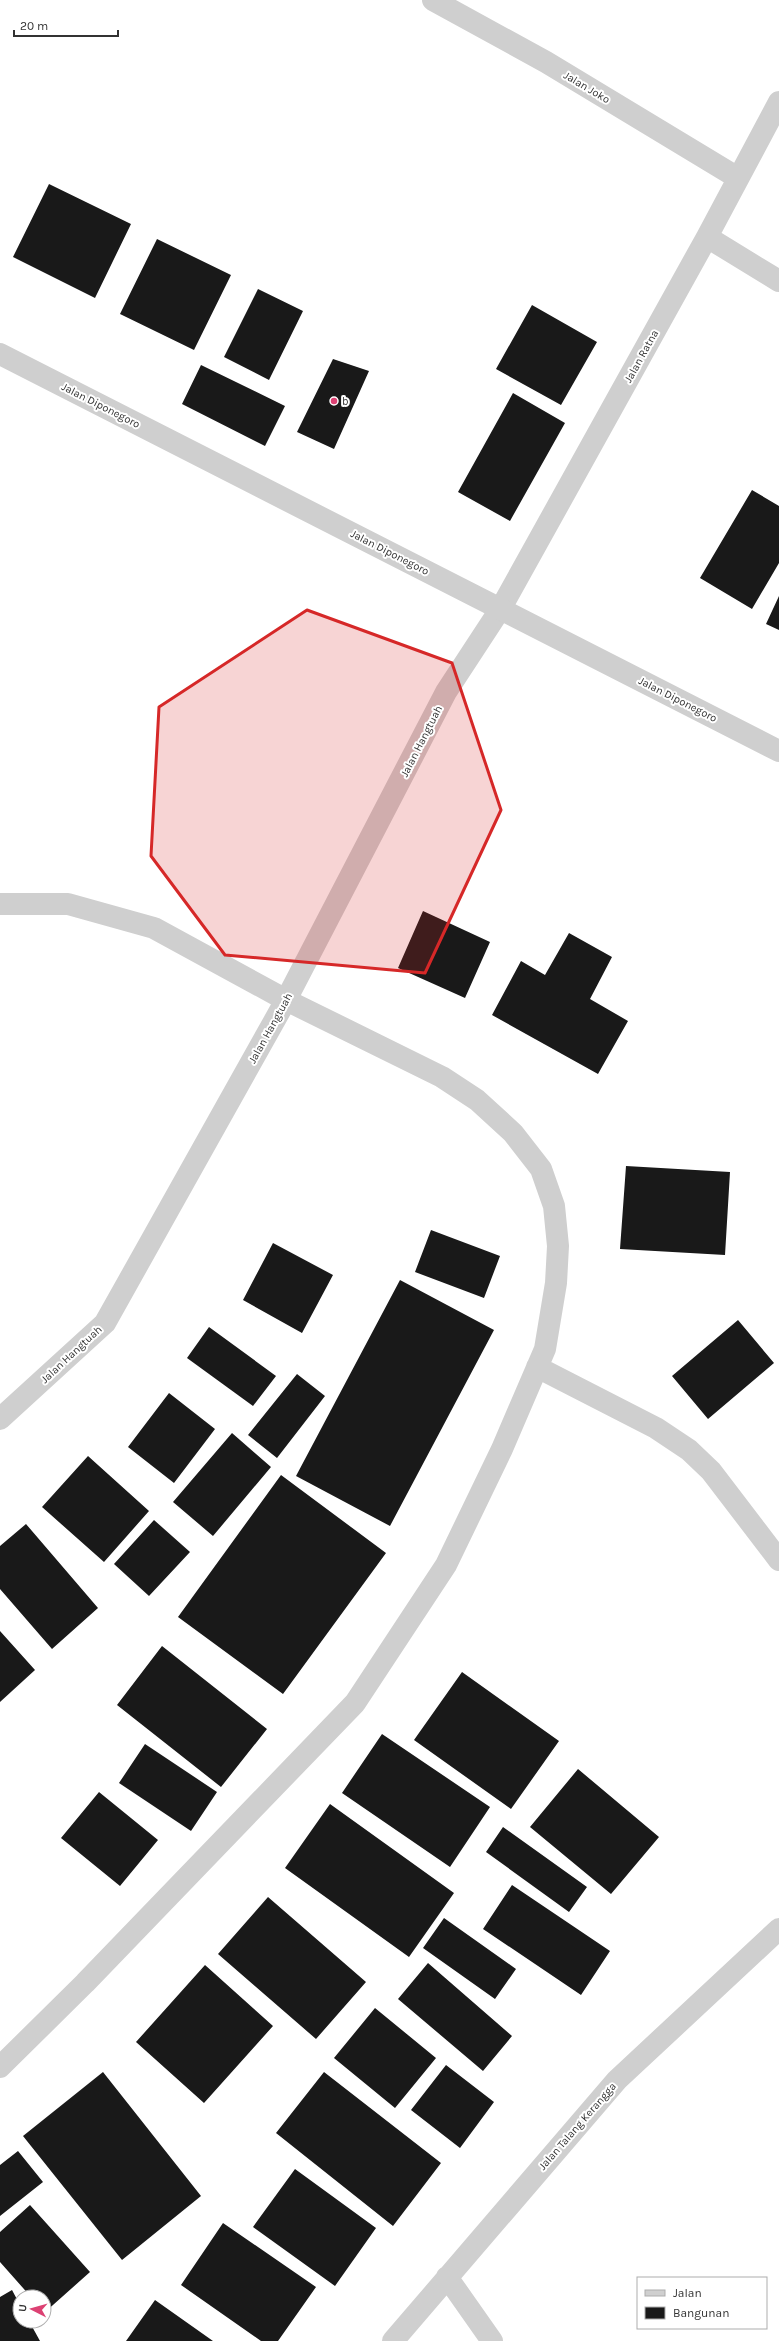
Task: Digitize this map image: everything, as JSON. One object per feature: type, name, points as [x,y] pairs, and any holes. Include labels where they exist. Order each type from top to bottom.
[{"type":"street","name":"Jalan Joko","points":[[433,0],[546,62],[738,178]]},
{"type":"street","name":"Jalan Ratna","points":[[501,608],[707,237],[738,178],[773,130],[779,102]]},
{"type":"street","points":[[707,237],[779,281]]},
{"type":"street","name":"Jalan Diponegoro","points":[[0,354],[779,751]]},
{"type":"street","name":"Jalan Hangtuah","points":[[0,1419],[105,1323],[286,1000],[446,692],[501,608]]},
{"type":"street","points":[[0,904],[68,904],[154,928],[286,1000],[442,1077],[477,1100],[513,1133],[540,1169],[554,1206],[558,1246],[556,1283],[545,1349],[502,1449],[446,1565],[354,1703],[85,1983],[0,2068]]},
{"type":"street","points":[[537,1367],[656,1428],[689,1450],[711,1471],[779,1560]]},
{"type":"street","name":"Jalan Talang Kerangga","points":[[393,2341],[617,2080],[779,1929]]},
{"type":"street","points":[[447,2277],[492,2341]]},
{"type":"highlighted area","points":[[307,610],[452,663],[501,810],[425,973],[225,955],[151,856],[159,707]]},
{"type":"building","points":[[49,184],[131,224],[95,298],[13,257]]},
{"type":"building","points":[[157,239],[231,275],[194,350],[120,314]]},
{"type":"building","points":[[258,289],[303,311],[269,380],[224,357]]},
{"type":"building","points":[[532,305],[597,342],[561,405],[496,369]]},
{"type":"building","name":"b","points":[[333,359],[369,371],[334,449],[297,432]]},
{"type":"building","points":[[201,365],[285,406],[265,446],[182,404]]},
{"type":"building","points":[[513,393],[565,423],[510,521],[458,492]]},
{"type":"building","points":[[752,490],[779,506],[779,563],[752,609],[700,578]]},
{"type":"building","points":[[779,596],[779,630],[766,624]]},
{"type":"building","points":[[423,911],[490,942],[465,998],[398,968]]},
{"type":"building","points":[[569,933],[612,957],[590,999],[628,1021],[598,1074],[492,1015],[521,961],[545,975]]},
{"type":"building","points":[[626,1166],[730,1172],[725,1255],[620,1249]]},
{"type":"building","points":[[431,1230],[500,1256],[484,1298],[415,1272]]},
{"type":"building","points":[[273,1243],[333,1275],[302,1333],[243,1300]]},
{"type":"building","points":[[400,1280],[494,1330],[390,1526],[296,1476]]},
{"type":"building","points":[[738,1320],[774,1363],[708,1419],[672,1376]]},
{"type":"building","points":[[209,1327],[276,1376],[253,1406],[187,1358]]},
{"type":"building","points":[[297,1374],[325,1396],[277,1458],[248,1435]]},
{"type":"building","points":[[169,1393],[215,1429],[174,1483],[128,1447]]},
{"type":"building","points":[[232,1433],[271,1467],[213,1536],[173,1502]]},
{"type":"building","points":[[88,1456],[149,1511],[104,1562],[42,1507]]},
{"type":"building","points":[[281,1475],[386,1553],[283,1694],[178,1617]]},
{"type":"building","points":[[154,1520],[190,1552],[149,1596],[114,1564]]},
{"type":"building","points":[[26,1524],[98,1608],[52,1649],[0,1589],[0,1546]]},
{"type":"building","points":[[0,1631],[35,1670],[0,1702]]},
{"type":"building","points":[[162,1646],[267,1729],[221,1787],[117,1705]]},
{"type":"building","points":[[462,1672],[559,1741],[511,1809],[414,1740]]},
{"type":"building","points":[[382,1734],[490,1807],[450,1867],[342,1793]]},
{"type":"building","points":[[145,1744],[217,1792],[191,1831],[119,1783]]},
{"type":"building","points":[[578,1769],[659,1837],[611,1894],[530,1827]]},
{"type":"building","points":[[99,1792],[158,1840],[120,1886],[61,1838]]},
{"type":"building","points":[[330,1804],[454,1893],[409,1957],[285,1868]]},
{"type":"building","points":[[503,1827],[587,1887],[569,1912],[486,1852]]},
{"type":"building","points":[[512,1885],[610,1951],[581,1995],[483,1929]]},
{"type":"building","points":[[268,1897],[366,1982],[316,2039],[218,1954]]},
{"type":"building","points":[[444,1918],[516,1969],[495,1999],[423,1948]]},
{"type":"building","points":[[428,1963],[512,2036],[483,2071],[398,1999]]},
{"type":"building","points":[[205,1965],[273,2026],[204,2103],[136,2042]]},
{"type":"building","points":[[375,2008],[436,2058],[395,2108],[334,2058]]},
{"type":"building","points":[[446,2065],[494,2102],[460,2148],[411,2110]]},
{"type":"building","points":[[103,2072],[201,2196],[122,2260],[23,2136]]},
{"type":"building","points":[[324,2072],[441,2163],[393,2226],[276,2133]]},
{"type":"building","points":[[18,2151],[43,2182],[0,2216],[0,2165]]},
{"type":"building","points":[[295,2169],[376,2228],[335,2286],[253,2227]]},
{"type":"building","points":[[30,2205],[90,2272],[52,2306],[52,2289],[24,2289],[0,2262],[0,2232]]},
{"type":"building","points":[[223,2223],[316,2287],[278,2341],[261,2341],[181,2285]]},
{"type":"building","points":[[12,2290],[12,2329],[33,2329],[40,2341],[0,2341],[0,2297]]},
{"type":"building","points":[[155,2300],[213,2341],[126,2341]]},
{"type":"place","name":"b","points":[[334,401]]}]
